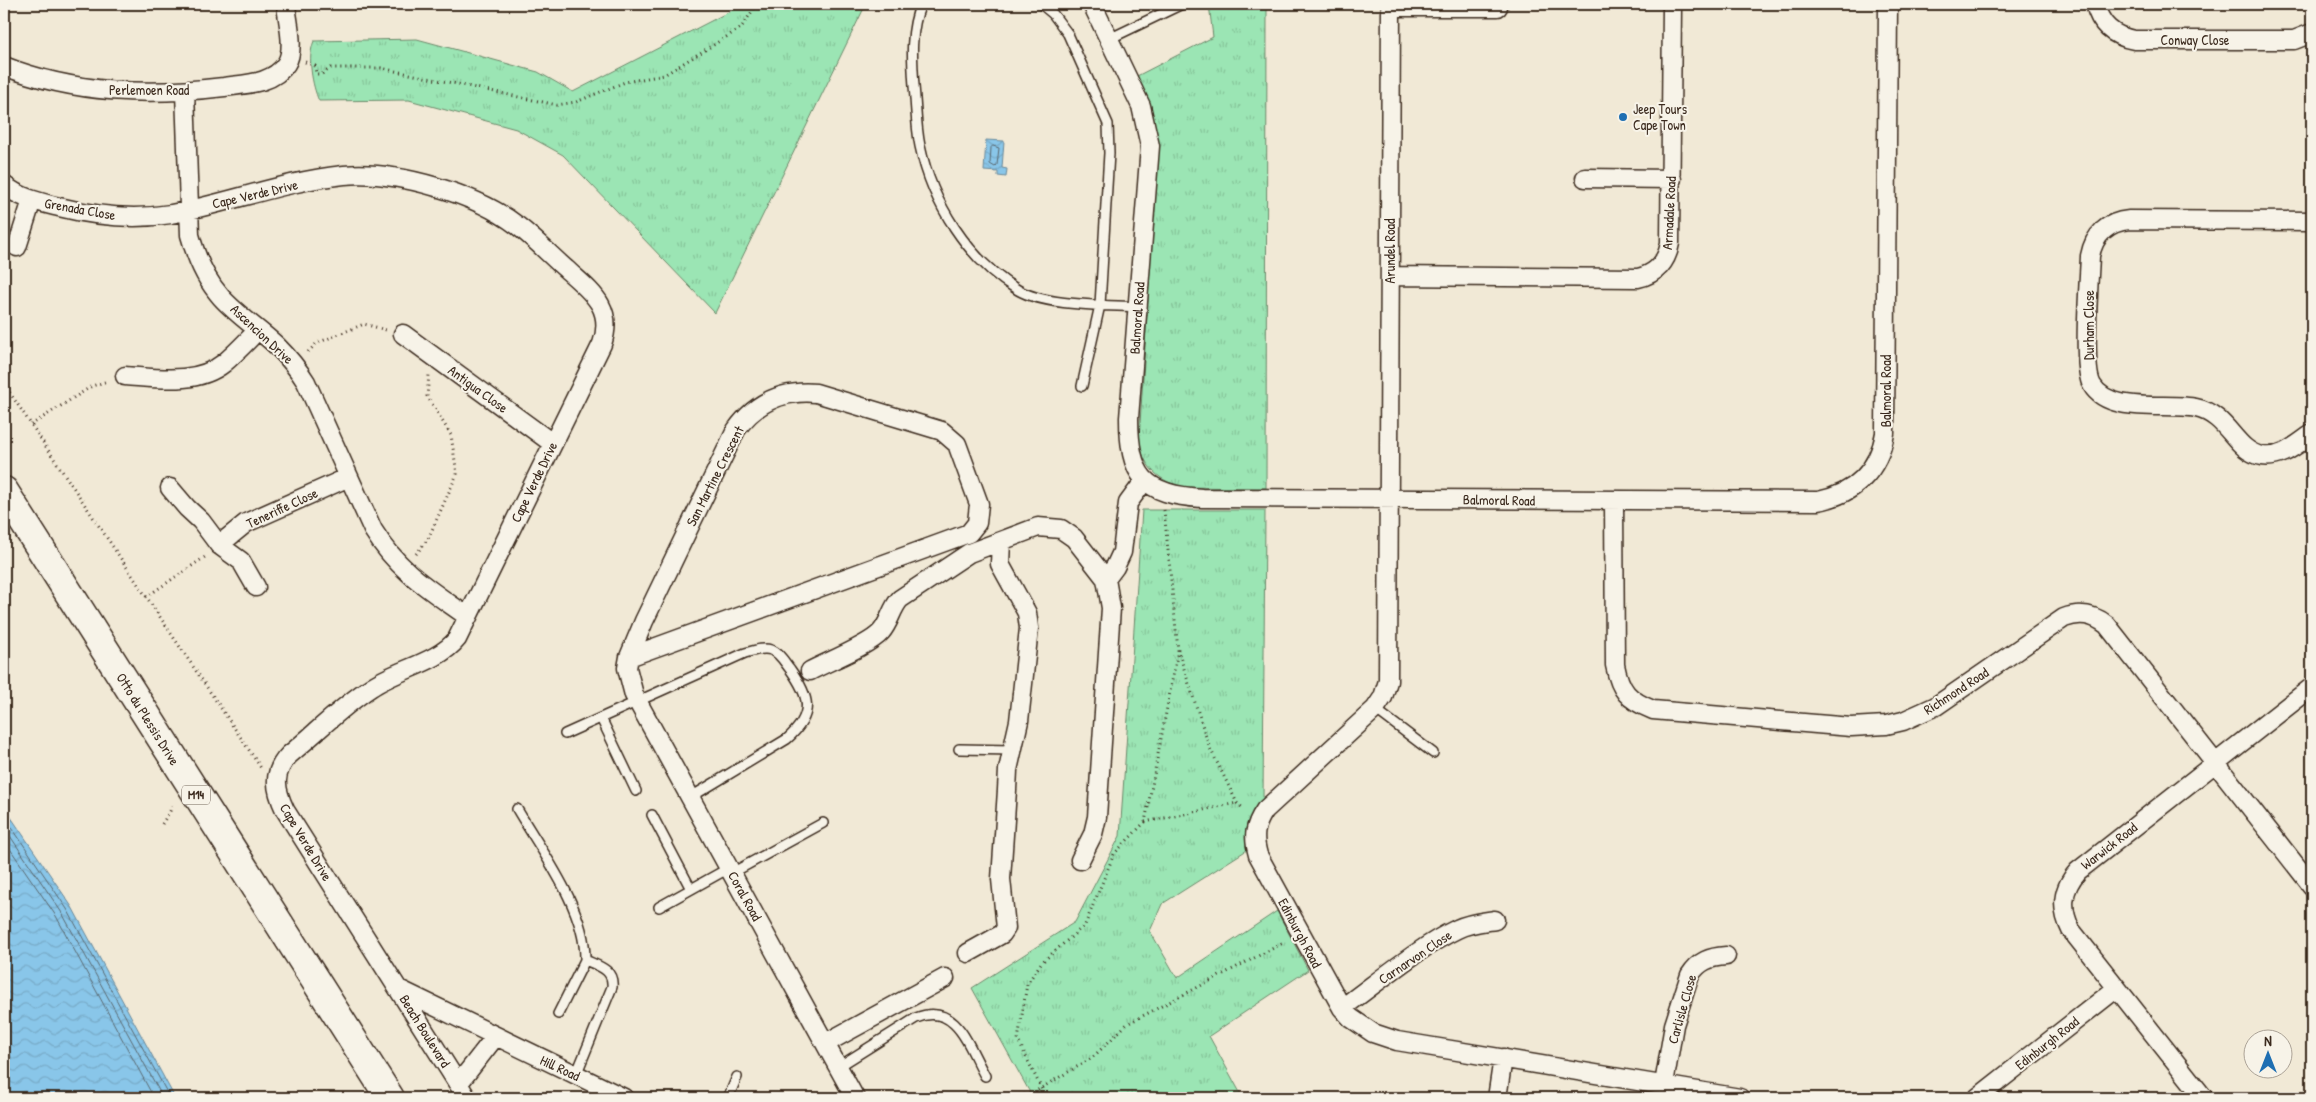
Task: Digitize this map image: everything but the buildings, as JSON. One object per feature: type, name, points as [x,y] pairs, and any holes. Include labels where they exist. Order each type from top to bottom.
[{"type":"main road","name":"Otto du Plessis Drive","points":[[4,491],[390,1098]]},
{"type":"street","name":"Perlemoen Road","points":[[4,66],[55,83],[129,92],[185,92],[253,84],[277,73],[289,59],[290,46],[286,4]]},
{"type":"street","name":"Balmoral Road","points":[[1092,4],[1141,106],[1150,146],[1129,443],[1134,462],[1145,480],[1163,493],[1179,497],[1614,501],[1818,501],[1830,499],[1854,488],[1872,469],[1878,458],[1885,433],[1888,4]]},
{"type":"street","name":"Armadale Road","points":[[1390,276],[1628,278],[1647,276],[1662,264],[1669,251],[1672,179],[1672,4]]},
{"type":"street","name":"Conway Close","points":[[2095,4],[2097,14],[2113,33],[2134,40],[2294,40],[2312,33]]},
{"type":"street","points":[[1391,5],[1498,7]]},
{"type":"street","name":"Arundel Road","points":[[1388,499],[1391,5]]},
{"type":"street","name":"Ascencion Drive","points":[[185,92],[190,235],[194,252],[204,272],[221,297],[277,345],[295,365],[306,382],[373,530],[385,550],[403,569],[468,617]]},
{"type":"street","name":"Cape Verde Drive","points":[[188,210],[279,187],[345,175],[379,176],[438,187],[471,198],[518,226],[594,295],[599,301],[606,319],[602,344],[468,617],[450,648],[381,681],[363,693],[289,755],[282,762],[276,778],[278,796],[285,810],[398,989]]},
{"type":"street","points":[[1585,178],[1672,179]]},
{"type":"street","name":"Grenada Close","points":[[4,185],[14,193],[32,200],[106,216],[161,214],[188,210]]},
{"type":"street","name":"Grenada Close","points":[[17,247],[32,200]]},
{"type":"street","name":"Durham Close","points":[[2312,221],[2129,220],[2112,224],[2099,234],[2092,246],[2090,256],[2087,354],[2091,384],[2103,396],[2130,404],[2191,407],[2204,410],[2225,424],[2246,450],[2252,453],[2268,456],[2277,455],[2285,452],[2312,434]]},
{"type":"street","points":[[125,376],[155,378],[196,376],[212,371],[224,364],[258,330]]},
{"type":"street","name":"Antigua Close","points":[[404,334],[552,443]]},
{"type":"street","name":"San Martine Crescent","points":[[629,657],[962,537],[974,529],[977,523],[979,504],[957,444],[942,432],[816,394],[792,393],[770,399],[745,418],[736,430],[644,621],[629,657],[627,668],[636,699]]},
{"type":"street","name":"Teneriffe Close","points":[[218,545],[246,523],[349,477]]},
{"type":"street","points":[[1106,579],[1115,567],[1122,552],[1128,504],[1145,480]]},
{"type":"street","points":[[170,488],[201,521],[218,545],[241,561],[256,587]]},
{"type":"street","points":[[1257,822],[1265,810],[1375,709],[1382,697],[1388,681],[1388,499]]},
{"type":"street","name":"Richmond Road","points":[[1614,501],[1615,664],[1617,677],[1624,691],[1627,696],[1639,704],[1653,710],[1851,727],[1886,725],[1912,718],[1936,706],[2064,618],[2083,614],[2092,615],[2107,624],[2312,886]]},
{"type":"street","points":[[810,671],[877,637],[886,626],[892,609],[900,599],[968,552],[1038,527],[1061,529],[1074,538],[1106,579],[1111,608],[1098,809],[1093,834],[1080,860]]},
{"type":"street","points":[[968,953],[1002,934],[1006,928],[1000,879],[1008,770],[1019,721],[1029,621],[1000,564],[1001,541]]},
{"type":"street","name":"Warwick Road","points":[[2204,1098],[2071,930],[2064,910],[2066,889],[2078,871],[2312,687]]},
{"type":"street","name":"Coral Road","points":[[636,699],[855,1098]]},
{"type":"street","name":"Edinburgh Road","points":[[1257,822],[1254,842],[1258,855],[1342,1008],[1362,1026],[1384,1038],[1740,1098]]},
{"type":"street","name":"Carnarvon Close","points":[[1342,1008],[1444,936],[1458,928],[1477,922],[1495,920]]},
{"type":"street","name":"Carlisle Close","points":[[1664,1084],[1674,1025],[1690,975],[1694,968],[1706,959],[1726,956]]},
{"type":"street","points":[[826,1044],[945,978]]},
{"type":"street","name":"Edinburgh Road","points":[[1977,1098],[2117,988]]},
{"type":"street","name":"Hill Road","points":[[398,989],[624,1098]]},
{"type":"street","name":"Beach Boulevard","points":[[398,989],[463,1091]]},
{"type":"street","points":[[463,1091],[495,1037]]},
{"type":"street","points":[[1496,1098],[1503,1058]]},
{"type":"lane","points":[[921,4],[915,17],[913,67],[920,147],[938,198],[953,227],[968,246],[988,266],[1019,291],[1037,298],[1138,307]]},
{"type":"lane","points":[[1041,4],[1053,14],[1068,34],[1108,124],[1109,153],[1100,305],[1082,386]]},
{"type":"lane","points":[[1109,39],[1182,4]]},
{"type":"lane","points":[[565,734],[601,718],[636,699],[666,688],[745,653],[762,648],[772,650],[778,654],[799,681],[806,696],[805,718],[797,730],[787,739],[691,797]]},
{"type":"lane","points":[[1375,709],[1433,753]]},
{"type":"lane","points":[[601,718],[636,791]]},
{"type":"lane","points":[[959,749],[1013,750]]},
{"type":"lane","points":[[517,809],[570,900],[585,946],[584,960],[558,1014]]},
{"type":"lane","points":[[652,815],[691,889]]},
{"type":"lane","points":[[659,907],[823,823]]},
{"type":"lane","points":[[576,1075],[612,987],[613,980],[604,968],[584,960]]},
{"type":"lane","points":[[838,1067],[916,1018],[930,1014],[939,1014],[948,1017],[955,1024],[984,1076]]},
{"type":"lane","points":[[728,1098],[737,1077]]},
{"type":"path","points":[[311,63],[316,74],[322,74],[330,68],[381,68],[557,105],[576,102],[625,82],[664,75],[741,28],[757,4]]},
{"type":"path","points":[[295,365],[317,343],[364,324],[404,334]]},
{"type":"path","points":[[403,569],[428,539],[457,474],[451,435],[427,396],[429,376],[423,348]]},
{"type":"path","points":[[4,384],[262,770]]},
{"type":"path","points":[[31,426],[92,386]]},
{"type":"path","points":[[1163,493],[1178,650],[1209,746],[1237,803],[1257,822]]},
{"type":"path","points":[[146,597],[201,559]]},
{"type":"path","points":[[1046,1098],[1018,1040],[1027,984],[1041,963],[1085,925],[1114,854],[1145,822],[1178,650]]},
{"type":"path","points":[[1145,822],[1237,803]]},
{"type":"path","points":[[984,1098],[1030,1094],[1092,1058],[1127,1024],[1301,934]]},
{"type":"green space","points":[[744,4],[866,4],[715,313],[563,155],[516,129],[409,100],[319,101],[312,79],[311,55],[314,41],[417,39],[538,72],[573,92]]},
{"type":"green space","points":[[1209,4],[1267,4],[1266,488],[1180,487],[1172,484],[1164,480],[1147,464],[1139,440],[1158,143],[1151,107],[1137,76],[1213,37]]},
{"type":"green space","points":[[1142,510],[1265,510],[1263,802],[1253,812],[1246,829],[1247,850],[1162,904],[1150,931],[1177,978],[1277,911],[1308,970],[1209,1036],[1243,1098],[1033,1098],[972,988],[1075,922],[1120,836]]},
{"type":"water","points":[[986,140],[1004,141],[1002,168],[1007,169],[1006,177],[998,176],[998,172],[984,171]]},
{"type":"water","points":[[4,807],[72,907],[175,1098],[4,1098]]},
{"type":"place","name":"Jeep Tours Cape Town","points":[[1623,117]]}]
